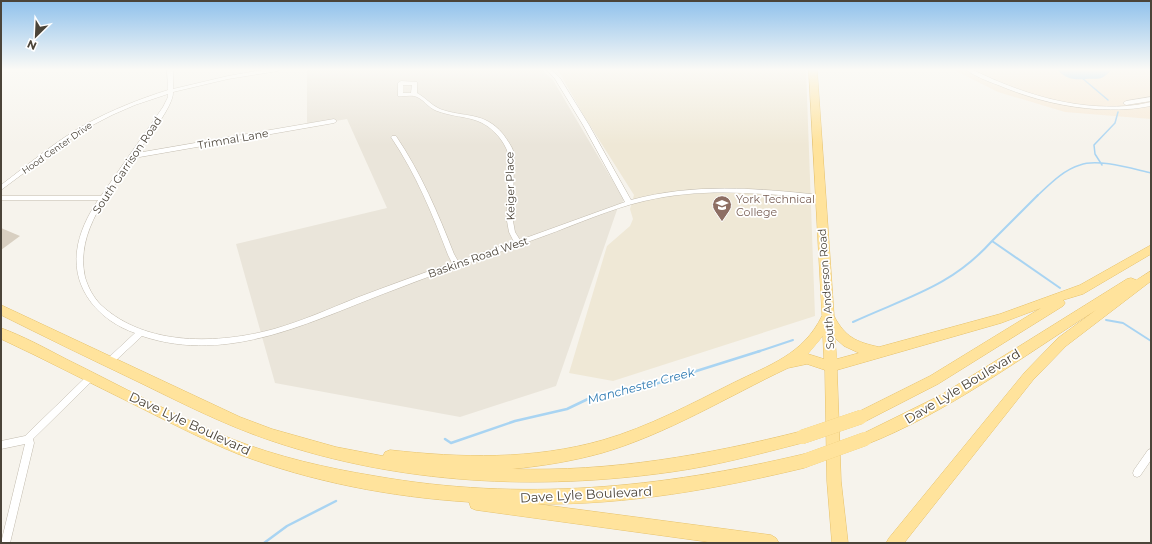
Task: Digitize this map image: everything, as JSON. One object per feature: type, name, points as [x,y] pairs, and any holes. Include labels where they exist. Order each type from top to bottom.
[{"type":"main road","name":"South Anderson Road","points":[[814,94],[831,366],[832,436],[840,543]]},
{"type":"main road","name":"Dave Lyle Boulevard","points":[[1,310],[184,399],[248,426],[305,445],[360,458],[442,471],[491,474],[569,475],[639,470],[710,460],[802,437],[861,416],[934,380],[1084,288],[1151,249]]},
{"type":"main road","name":"Dave Lyle Boulevard","points":[[1,333],[239,448],[325,473],[387,485],[495,498],[617,495],[719,481],[804,461],[865,439],[946,399],[1151,271]]},
{"type":"main road","points":[[894,543],[1028,376],[1068,337],[1151,275]]},
{"type":"main road","points":[[786,363],[807,360],[831,366],[1002,318],[1084,288]]},
{"type":"main road","points":[[828,316],[838,333],[852,345],[869,351],[886,351]]},
{"type":"main road","points":[[305,445],[358,453],[452,463],[496,464],[557,457],[594,448],[632,436],[786,363],[808,347],[818,335],[828,316]]},
{"type":"main road","points":[[387,485],[489,505],[772,543]]},
{"type":"street","name":"Hood Center Drive","points":[[1,188],[56,146],[88,126],[132,104],[159,94]]},
{"type":"street","name":"South Garrison Road","points":[[140,333],[117,322],[96,305],[86,292],[81,277],[80,261],[82,242],[91,217],[102,198],[166,107],[171,94]]},
{"type":"street","name":"Keiger Place","points":[[415,94],[423,97],[433,107],[441,111],[488,122],[496,128],[509,146],[511,153],[510,221],[512,232],[518,243]]},
{"type":"street","points":[[567,94],[630,203]]},
{"type":"street","points":[[1031,94],[1063,103],[1104,108],[1151,104]]},
{"type":"street","points":[[1046,94],[1062,99],[1117,104],[1151,98]]},
{"type":"street","name":"Trimnal Lane","points":[[132,156],[334,121]]},
{"type":"street","points":[[394,137],[410,159],[422,180],[451,255],[456,263]]},
{"type":"street","name":"Baskins Road West","points":[[140,333],[173,340],[204,342],[241,339],[266,334],[297,324],[456,263],[518,243],[630,203],[678,192],[720,188],[759,190],[820,197]]},
{"type":"street","points":[[1,198],[102,198]]},
{"type":"street","points":[[109,362],[140,333]]},
{"type":"street","points":[[1,445],[27,439],[91,377]]},
{"type":"street","points":[[5,543],[30,444],[27,439]]},
{"type":"street","points":[[1137,473],[1151,453]]},
{"type":"shaded area","points":[[307,94],[562,94],[624,200],[618,207],[556,386],[460,417],[275,383],[236,244],[387,208],[347,119],[307,126]]},
{"type":"shaded area","name":"York Technical College","points":[[572,94],[807,94],[815,316],[613,381],[569,373],[607,246],[630,226],[633,219],[630,209],[634,195]]},
{"type":"shaded area","points":[[1006,94],[1151,94],[1151,119],[1065,112]]},
{"type":"building","points":[[1,228],[20,236],[1,250]]},
{"type":"waterway","points":[[1101,94],[1108,100]]},
{"type":"waterway","points":[[1101,163],[1095,154],[1094,145],[1115,123],[1118,112]]},
{"type":"waterway","name":"Manchester Creek","points":[[1037,196],[1068,170],[1087,163],[1101,163]]},
{"type":"waterway","name":"Manchester Creek","points":[[1101,163],[1151,173]]},
{"type":"waterway","name":"Manchester Creek","points":[[992,241],[1037,196]]},
{"type":"waterway","name":"Manchester Creek","points":[[853,322],[910,298],[944,280],[961,270],[992,241]]},
{"type":"waterway","points":[[992,241],[1060,288]]},
{"type":"waterway","points":[[1106,320],[1123,323],[1151,341]]},
{"type":"waterway","name":"Manchester Creek","points":[[760,351],[793,340]]},
{"type":"waterway","name":"Manchester Creek","points":[[445,439],[451,443],[515,421],[567,409],[590,398],[655,384],[760,351]]},
{"type":"waterway","name":"Manchester Creek","points":[[264,543],[287,526],[336,501]]},
{"type":"place","name":"York Technical College","points":[[722,222]]}]
